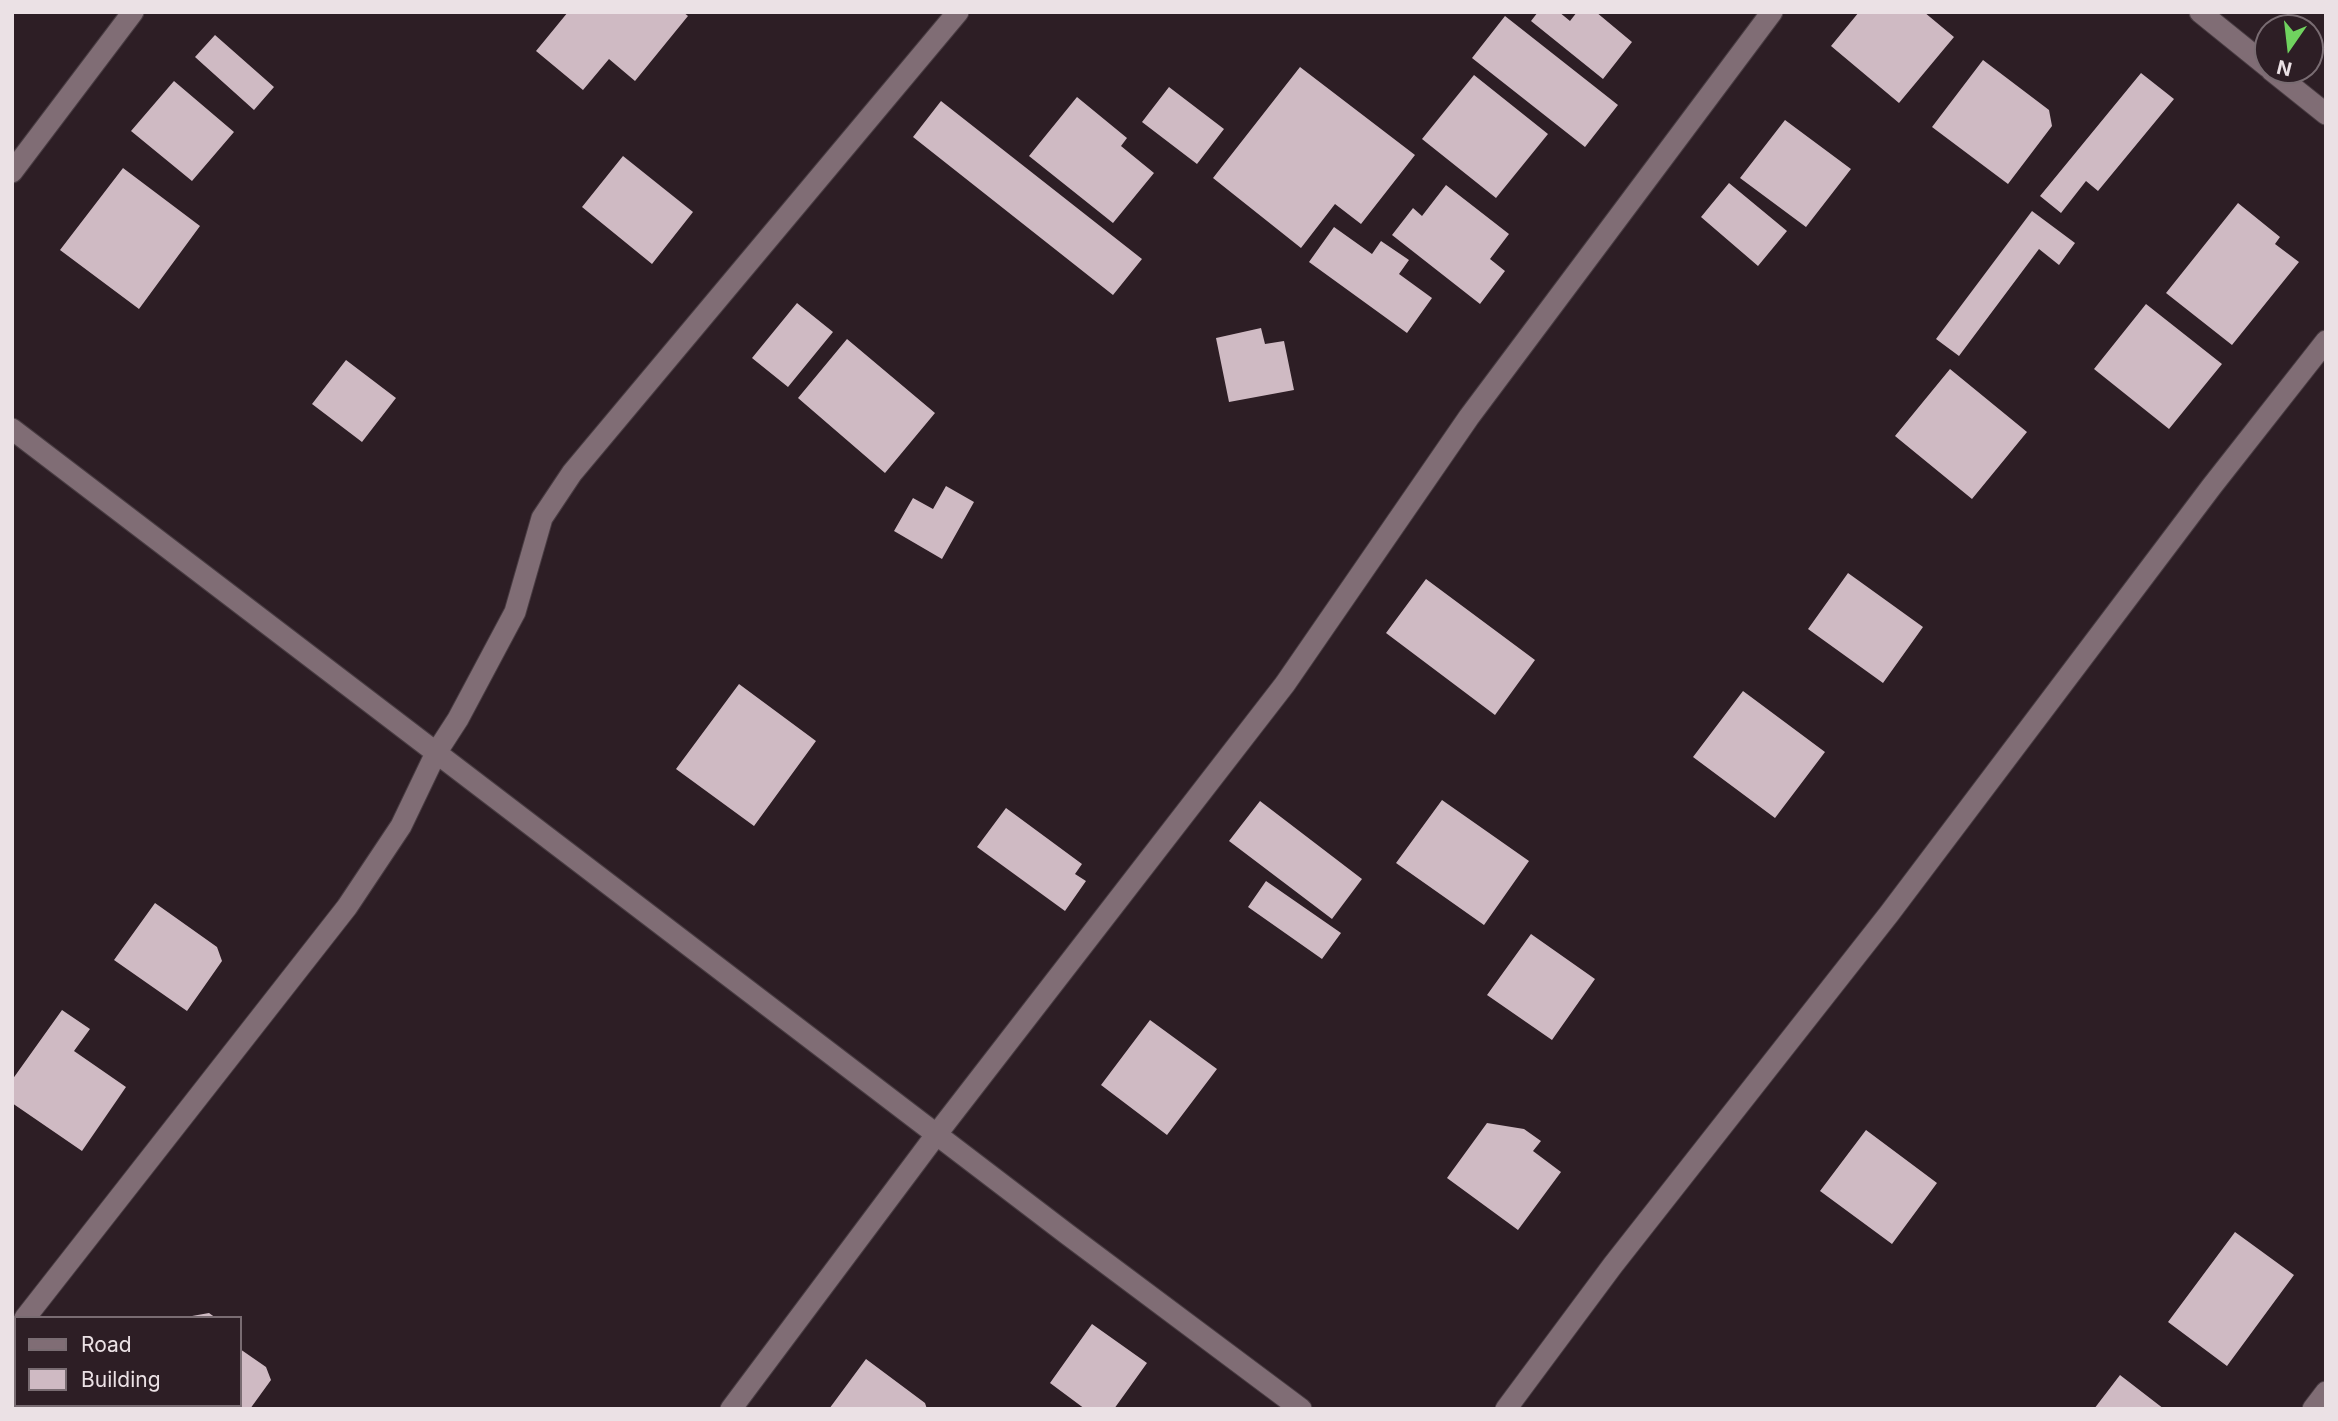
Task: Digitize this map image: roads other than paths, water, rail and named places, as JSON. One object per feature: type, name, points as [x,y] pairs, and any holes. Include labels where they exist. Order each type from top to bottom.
[{"type":"street","points":[[12,172],[134,12]]},
{"type":"street","points":[[27,1316],[347,906],[401,826],[436,753],[458,719],[515,612],[542,518],[572,472],[958,12]]},
{"type":"street","points":[[731,1409],[936,1135],[1285,684],[1469,417],[1772,12]]},
{"type":"street","points":[[2200,12],[2254,56]]},
{"type":"street","points":[[2289,84],[2326,114]]},
{"type":"street","points":[[1506,1409],[1613,1265],[1889,914],[2204,497],[2326,341]]},
{"type":"street","points":[[12,429],[936,1135],[1301,1409]]},
{"type":"street","points":[[2313,1409],[2326,1392]]}]
